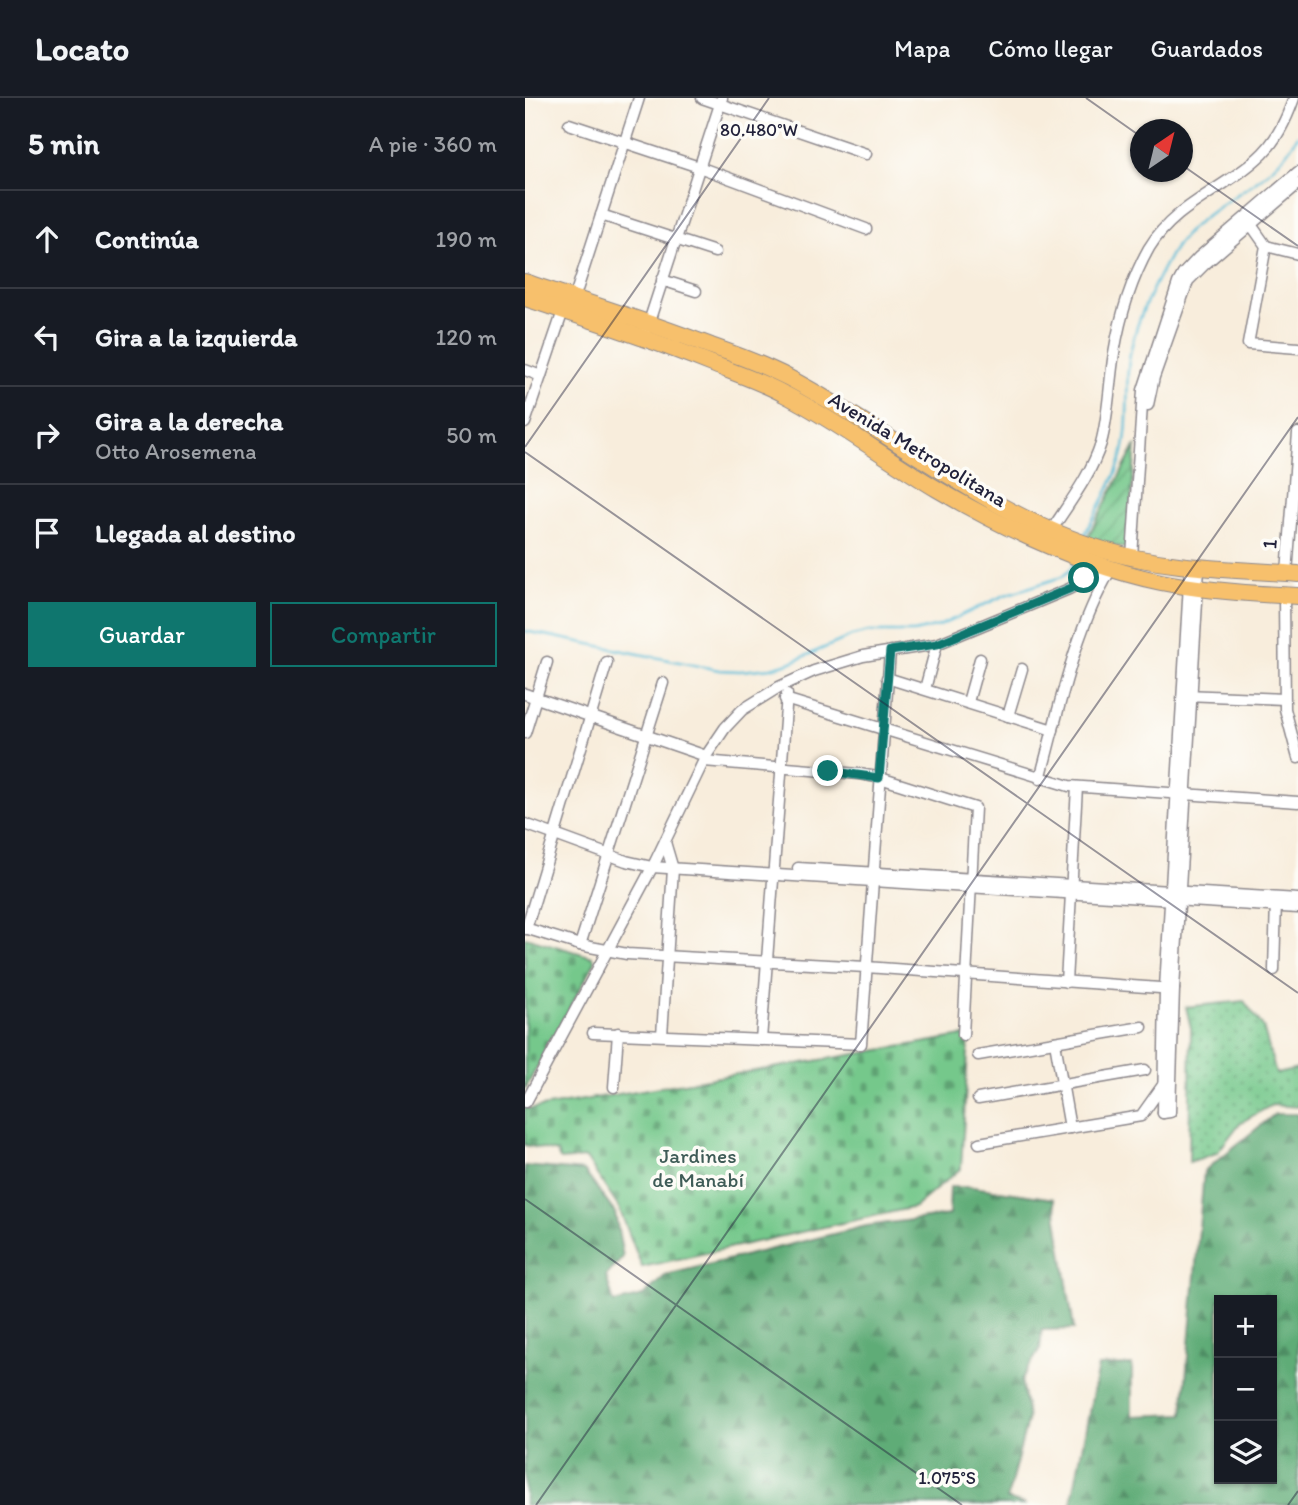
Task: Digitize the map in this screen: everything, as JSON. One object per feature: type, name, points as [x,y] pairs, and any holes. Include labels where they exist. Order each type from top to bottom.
[{"type":"highway","points":[[525,282],[568,305]]},
{"type":"highway","name":"Avenida Metropolitana","points":[[525,298],[568,305],[646,330],[782,393],[861,431],[965,505],[1064,545],[1110,569],[1193,587],[1291,596]]},
{"type":"highway","points":[[861,431],[1051,531],[1064,545]]},
{"type":"highway","points":[[1084,554],[1135,558],[1195,568],[1292,574]]},
{"type":"street","points":[[525,423],[601,215],[639,98]]},
{"type":"street","points":[[702,98],[721,101],[866,154]]},
{"type":"street","points":[[1051,531],[1088,472],[1100,444],[1121,322],[1133,282],[1147,252],[1157,236],[1178,213],[1264,152],[1279,132],[1294,98]]},
{"type":"street","points":[[646,330],[721,101]]},
{"type":"street","points":[[569,124],[699,167],[866,229]]},
{"type":"street","points":[[1135,558],[1148,408],[1154,377],[1188,281],[1298,172]]},
{"type":"street","points":[[1248,220],[1298,184]]},
{"type":"street","points":[[601,215],[715,251]]},
{"type":"street","points":[[1248,220],[1266,246],[1298,254]]},
{"type":"street","points":[[1266,246],[1248,344],[1298,348]]},
{"type":"street","points":[[661,280],[696,291]]},
{"type":"street","points":[[525,370],[541,376]]},
{"type":"street","name":"1","points":[[1292,574],[1298,433]]},
{"type":"street","points":[[1081,584],[1085,572],[1084,554]]},
{"type":"street","points":[[1170,989],[1170,1112],[1163,1113],[1180,795],[1195,568]]},
{"type":"street","points":[[526,1102],[665,842],[705,758],[741,710],[792,681],[844,661],[937,644],[1081,584],[1110,569]]},
{"type":"street","points":[[1040,779],[1084,628],[1110,569]]},
{"type":"street","points":[[1291,596],[1284,699],[1286,719],[1298,758]]},
{"type":"street","points":[[925,689],[937,644]]},
{"type":"street","points":[[593,1033],[861,1044],[890,651]]},
{"type":"street","points":[[968,702],[980,659]]},
{"type":"street","points":[[525,733],[530,696],[547,662]]},
{"type":"street","points":[[607,662],[525,928],[608,951],[1170,989]]},
{"type":"street","points":[[1008,716],[1021,668]]},
{"type":"street","points":[[887,678],[1053,730]]},
{"type":"street","points":[[761,1040],[785,699],[792,681]]},
{"type":"street","points":[[580,945],[663,683]]},
{"type":"street","points":[[1186,695],[1284,699]]},
{"type":"street","points":[[530,696],[705,758],[859,774],[975,808],[963,1035]]},
{"type":"street","points":[[785,699],[1040,779],[1077,787],[1298,802]]},
{"type":"street","points":[[1066,982],[1077,787]]},
{"type":"street","points":[[525,824],[636,863],[653,865],[872,876],[1175,897],[1276,902],[1298,899]]},
{"type":"street","points":[[662,1035],[673,866],[665,842]]},
{"type":"street","points":[[1276,902],[1298,908]]},
{"type":"street","points":[[1274,970],[1276,902]]},
{"type":"street","points":[[978,1055],[1142,1027]]},
{"type":"street","points":[[614,1087],[618,1033]]},
{"type":"street","points":[[1055,1042],[1070,1128]]},
{"type":"street","points":[[978,1099],[1145,1070]]},
{"type":"street","points":[[979,1143],[1141,1116],[1163,1085]]},
{"type":"green space","points":[[1136,445],[1127,548],[1087,538]]},
{"type":"green space","points":[[525,937],[593,957],[595,962],[525,1089]]},
{"type":"green space","points":[[1244,1001],[1263,1027],[1276,1074],[1298,1069],[1298,1107],[1272,1105],[1240,1123],[1217,1153],[1189,1162],[1191,1028],[1186,1007]]},
{"type":"green space","name":"Jardines de Manabí","points":[[969,1035],[961,1168],[915,1207],[642,1267],[619,1208],[586,1158],[560,1160],[557,1152],[525,1145],[525,1107],[530,1109]]},
{"type":"green space","points":[[1275,1114],[1298,1114],[1298,1505],[1071,1505],[1098,1366],[1132,1365],[1132,1416],[1183,1414],[1204,1171]]},
{"type":"green space","points":[[525,1166],[584,1171],[615,1213],[623,1257],[606,1276],[614,1303],[643,1296],[666,1275],[866,1226],[949,1215],[950,1187],[973,1187],[1054,1199],[1074,1329],[1042,1330],[1040,1349],[1021,1380],[1028,1418],[1007,1499],[1026,1505],[525,1505]]},
{"type":"waterway","points":[[1084,536],[1109,489],[1121,459],[1127,426],[1128,369],[1133,339],[1164,267],[1184,236],[1200,221],[1271,169],[1286,154],[1298,135]]},
{"type":"waterway","points":[[525,631],[719,670],[771,668],[852,636],[869,632],[914,632],[939,626],[1005,595],[1062,577],[1072,568],[1074,562]]},
{"type":"route","points":[[828,771],[879,778],[890,651],[937,644],[1081,584],[1084,578]]}]
